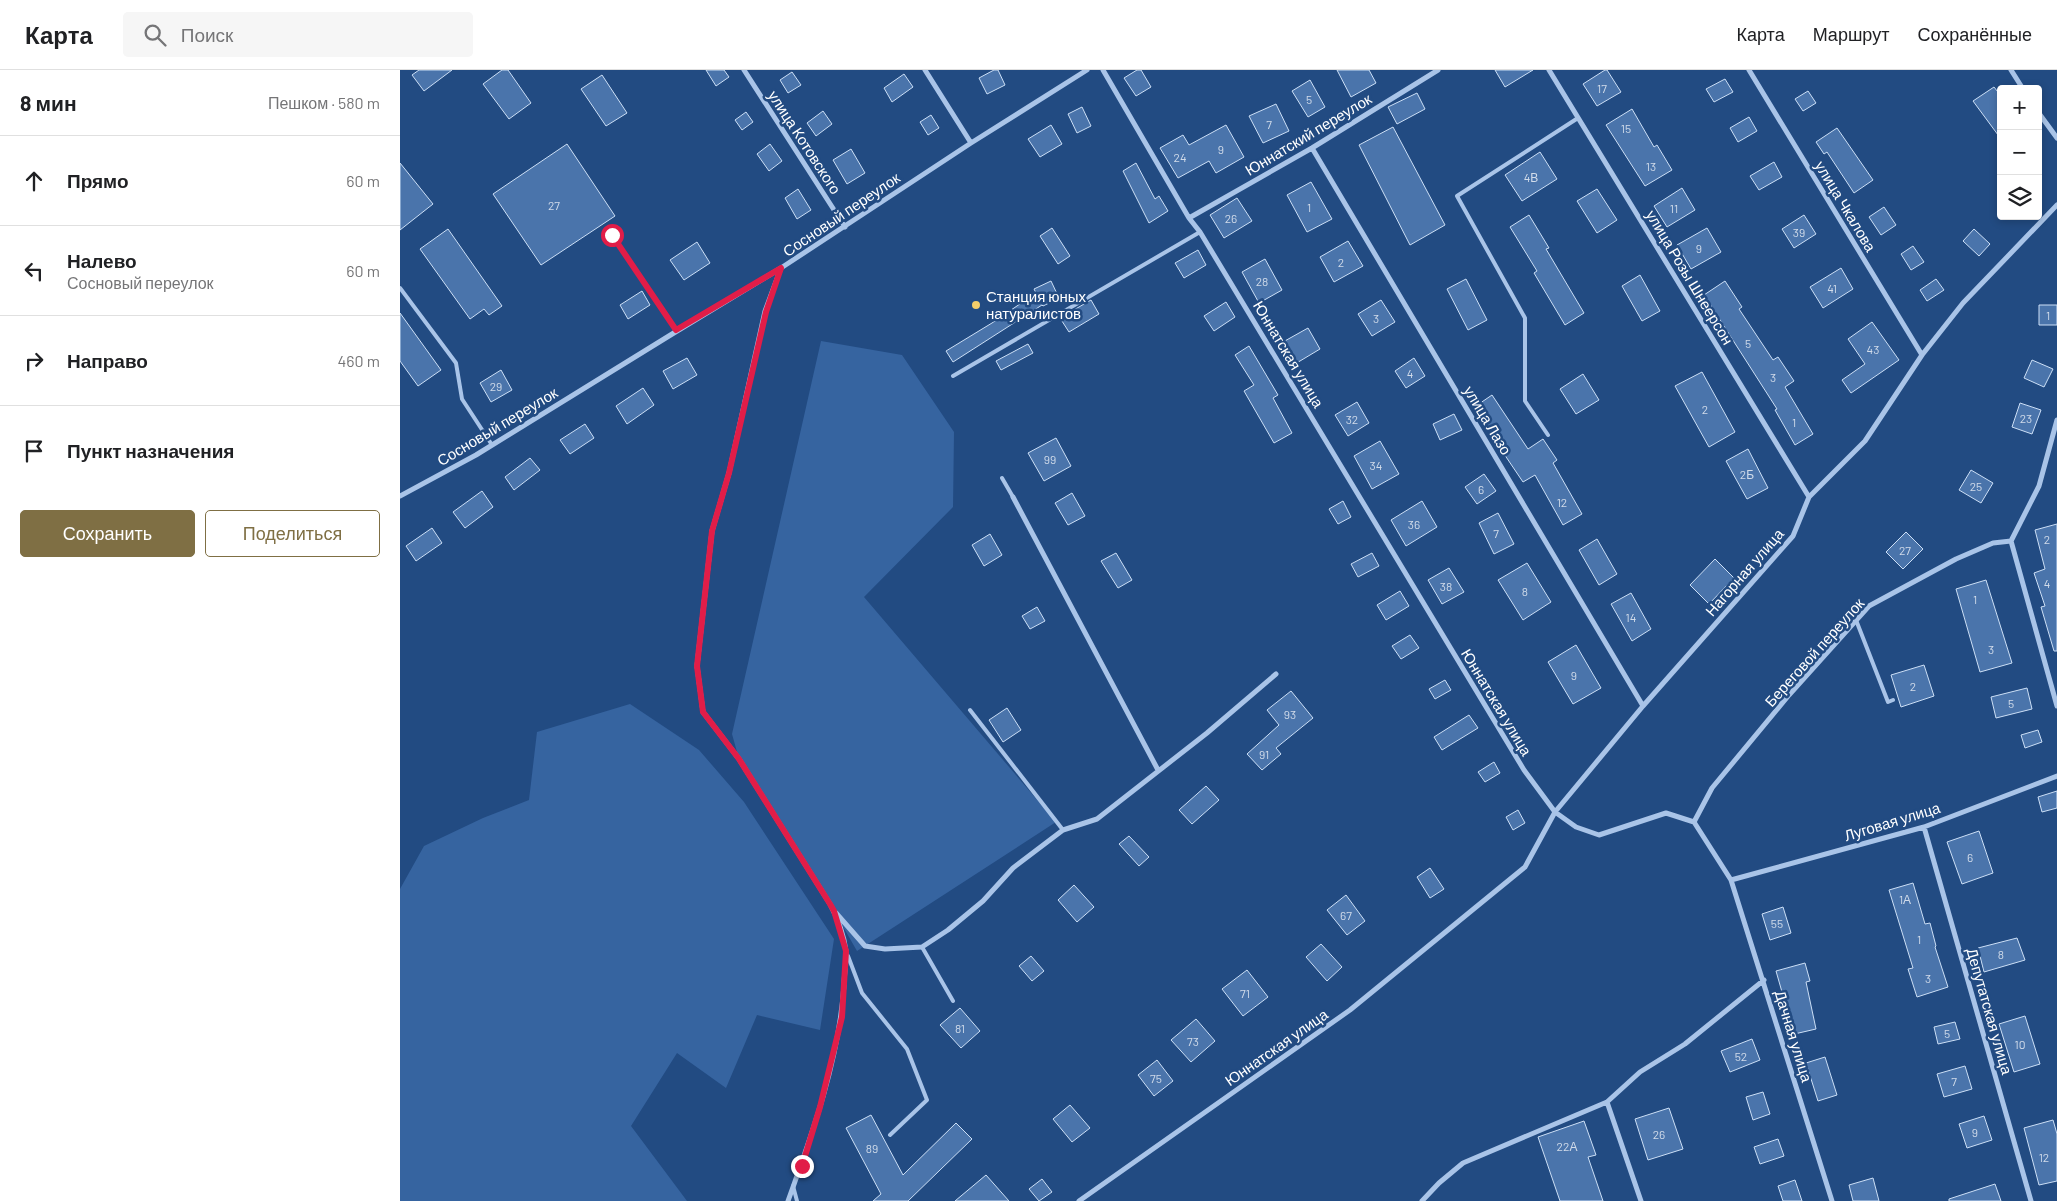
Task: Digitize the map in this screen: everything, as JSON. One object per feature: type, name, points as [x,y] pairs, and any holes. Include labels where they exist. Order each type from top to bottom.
[{"type":"street","name":"улица Котовского","points":[[744,70],[845,227]]},
{"type":"street","points":[[925,70],[971,142]]},
{"type":"street","name":"Сосновый переулок","points":[[400,496],[492,445],[676,330],[781,268],[971,142],[1087,70]]},
{"type":"street","name":"Юннатская улица","points":[[1079,1201],[1366,998],[1525,867],[1555,812],[1524,770],[1200,232],[1189,218],[1103,70]]},
{"type":"street","name":"Юннатский переулок","points":[[1189,218],[1312,148],[1438,70]]},
{"type":"street","name":"улица Розы Шнеерсон","points":[[1549,70],[1809,497]]},
{"type":"street","name":"улица Чкалова","points":[[1749,70],[1922,355]]},
{"type":"street","points":[[2011,70],[2020,85]]},
{"type":"street","points":[[2042,117],[2057,138]]},
{"type":"street","name":"улица Лазо","points":[[1312,148],[1642,706]]},
{"type":"street","name":"Нагорная улица","points":[[1555,812],[1642,706],[1793,536],[1809,497],[1865,441],[1922,355],[1963,303],[2057,204]]},
{"type":"street","points":[[781,268],[766,312],[729,473],[712,531],[697,666],[703,712],[739,759],[834,911],[865,946],[885,949],[922,947],[948,930],[983,901],[1013,868],[1063,830],[1097,819],[1207,732],[1276,674]]},
{"type":"street","points":[[2057,420],[2039,486],[2011,541],[2057,706]]},
{"type":"street","points":[[1013,497],[1158,770]]},
{"type":"street","name":"Береговой переулок","points":[[1694,822],[1712,788],[1789,695],[1870,606],[1956,559],[1993,543],[2011,541]]},
{"type":"street","name":"Луговая улица","points":[[1731,880],[1924,827],[2057,776]]},
{"type":"street","points":[[1555,812],[1576,827],[1599,835],[1666,813],[1694,822]]},
{"type":"street","name":"Дачная улица","points":[[1694,822],[1731,880],[1832,1201]]},
{"type":"street","name":"Депутатская улица","points":[[1924,827],[2031,1201]]},
{"type":"street","points":[[788,1201],[820,1107],[842,1017],[846,951],[834,911]]},
{"type":"street","points":[[1422,1201],[1439,1183],[1463,1163],[1607,1102],[1640,1072],[1685,1044],[1764,980]]},
{"type":"street","points":[[1607,1102],[1641,1201]]},
{"type":"lane","points":[[1548,435],[1525,400],[1525,318],[1457,196],[1578,118]]},
{"type":"lane","points":[[953,376],[1200,232]]},
{"type":"lane","points":[[612,235],[676,330]]},
{"type":"lane","points":[[400,288],[456,363],[462,400],[492,445]]},
{"type":"lane","points":[[1002,478],[1013,497]]},
{"type":"lane","points":[[1856,620],[1888,702],[1893,700]]},
{"type":"lane","points":[[970,710],[1063,830]]},
{"type":"lane","points":[[922,947],[953,1001]]},
{"type":"lane","points":[[846,951],[862,993],[907,1049],[927,1100],[890,1135]]},
{"type":"lane","points":[[793,1186],[797,1201]]},
{"type":"shaded area","points":[[821,341],[902,355],[954,432],[953,507],[864,597],[1056,822],[857,951],[830,904],[739,759],[732,734]]},
{"type":"shaded area","points":[[630,704],[699,750],[744,802],[834,939],[820,1030],[757,1015],[726,1088],[677,1053],[631,1126],[687,1201],[400,1201],[400,889],[424,846],[483,818],[529,800],[537,732]]},
{"type":"building","points":[[419,70],[452,70],[424,91],[412,75]]},
{"type":"building","points":[[502,70],[508,70],[531,103],[509,119],[483,84]]},
{"type":"building","points":[[706,70],[724,70],[729,77],[716,86]]},
{"type":"building","points":[[994,70],[998,70],[1005,85],[987,94],[979,78]]},
{"type":"building","points":[[1137,70],[1141,70],[1151,87],[1136,96],[1124,78]]},
{"type":"building","points":[[1337,70],[1369,70],[1376,83],[1351,97]]},
{"type":"building","points":[[1495,70],[1533,70],[1505,87]]},
{"type":"building","points":[[1607,70],[1621,92],[1597,106],[1583,84]]},
{"type":"building","points":[[792,72],[801,85],[788,93],[780,80]]},
{"type":"building","points":[[904,74],[913,87],[892,102],[884,88]]},
{"type":"building","points":[[602,75],[627,113],[606,126],[581,89]]},
{"type":"building","points":[[1725,79],[1733,92],[1714,102],[1706,89]]},
{"type":"building","points":[[1310,80],[1325,107],[1308,117],[1292,91]]},
{"type":"building","points":[[1994,87],[1997,91],[1997,134],[1973,101]]},
{"type":"building","points":[[1808,91],[1816,103],[1803,111],[1795,99]]},
{"type":"building","points":[[1417,93],[1425,109],[1397,124],[1388,107]]},
{"type":"building","points":[[1276,104],[1289,131],[1263,143],[1249,116]]},
{"type":"building","points":[[1082,107],[1091,126],[1077,133],[1068,114]]},
{"type":"building","points":[[1632,109],[1654,147],[1657,145],[1672,170],[1645,186],[1606,125]]},
{"type":"building","points":[[823,111],[832,124],[816,136],[807,123]]},
{"type":"building","points":[[746,112],[753,122],[742,130],[735,120]]},
{"type":"building","points":[[931,115],[939,128],[928,135],[920,122]]},
{"type":"building","points":[[1749,117],[1757,131],[1738,142],[1730,128]]},
{"type":"building","points":[[1051,125],[1062,144],[1040,157],[1028,139]]},
{"type":"building","points":[[1226,125],[1244,157],[1216,173],[1209,161],[1178,178],[1160,148],[1183,135],[1189,145]]},
{"type":"building","points":[[1393,127],[1445,225],[1410,245],[1359,145]]},
{"type":"building","points":[[1837,128],[1873,180],[1854,193],[1827,152],[1824,154],[1816,142]]},
{"type":"building","points":[[567,144],[615,216],[541,265],[493,194]]},
{"type":"building","points":[[770,144],[782,161],[769,171],[757,154]]},
{"type":"building","points":[[851,149],[865,173],[847,184],[833,160]]},
{"type":"building","points":[[1540,152],[1557,179],[1522,201],[1505,175]]},
{"type":"building","points":[[1774,162],[1782,177],[1759,190],[1750,176]]},
{"type":"building","points":[[400,163],[433,204],[400,230]]},
{"type":"building","points":[[1136,163],[1155,199],[1159,196],[1168,211],[1149,223],[1123,171]]},
{"type":"building","points":[[1311,182],[1332,219],[1307,232],[1287,195]]},
{"type":"building","points":[[1682,188],[1695,210],[1667,227],[1654,206]]},
{"type":"building","points":[[798,189],[811,210],[797,219],[785,198]]},
{"type":"building","points":[[1597,189],[1617,220],[1597,233],[1577,201]]},
{"type":"building","points":[[1237,198],[1252,221],[1224,238],[1210,215]]},
{"type":"building","points":[[1884,207],[1896,225],[1881,235],[1869,217]]},
{"type":"building","points":[[1529,215],[1549,248],[1546,249],[1584,313],[1565,325],[1534,273],[1537,271],[1510,227]]},
{"type":"building","points":[[1804,215],[1816,234],[1794,248],[1782,229]]},
{"type":"building","points":[[1052,228],[1070,256],[1058,264],[1040,236]]},
{"type":"building","points":[[1707,228],[1721,252],[1691,269],[1677,245]]},
{"type":"building","points":[[448,229],[502,306],[489,315],[484,309],[470,319],[420,249]]},
{"type":"building","points":[[1974,229],[1990,244],[1979,256],[1963,241]]},
{"type":"building","points":[[1348,241],[1363,266],[1334,282],[1320,257]]},
{"type":"building","points":[[697,242],[710,263],[684,280],[670,260]]},
{"type":"building","points":[[1913,246],[1924,262],[1911,270],[1901,254]]},
{"type":"building","points":[[1198,250],[1206,265],[1184,278],[1175,263]]},
{"type":"building","points":[[1265,259],[1282,290],[1259,303],[1242,272]]},
{"type":"building","points":[[1841,268],[1853,289],[1823,308],[1810,287]]},
{"type":"building","points":[[1640,275],[1660,311],[1642,321],[1622,286]]},
{"type":"building","points":[[1466,279],[1487,320],[1468,330],[1447,289]]},
{"type":"building","points":[[1936,279],[1944,290],[1927,301],[1920,290]]},
{"type":"building","points":[[1051,281],[1059,298],[1042,305],[953,362],[946,351],[1036,293],[1034,289]]},
{"type":"building","points":[[1725,281],[1742,307],[1739,309],[1773,360],[1778,357],[1794,381],[1785,387],[1813,434],[1795,445],[1775,410],[1777,409],[1704,295]]},
{"type":"building","points":[[642,291],[650,305],[628,319],[620,305]]},
{"type":"building","points":[[1091,300],[1099,314],[1069,332],[1060,318]]},
{"type":"building","points":[[1381,300],[1395,322],[1372,336],[1358,314]]},
{"type":"building","points":[[1226,302],[1235,317],[1214,331],[1204,316]]},
{"type":"building","points":[[2039,305],[2057,305],[2057,325],[2039,325]]},
{"type":"building","points":[[400,313],[441,370],[418,386],[400,361]]},
{"type":"building","points":[[1872,322],[1899,360],[1851,393],[1842,380],[1865,364],[1848,339]]},
{"type":"building","points":[[1308,328],[1320,349],[1295,364],[1283,342]]},
{"type":"building","points":[[1028,344],[1033,353],[1001,370],[996,361]]},
{"type":"building","points":[[1249,346],[1278,395],[1273,398],[1292,433],[1274,443],[1244,391],[1254,385],[1235,355]]},
{"type":"building","points":[[687,358],[697,375],[673,389],[663,371]]},
{"type":"building","points":[[1414,358],[1425,376],[1406,388],[1395,371]]},
{"type":"building","points":[[2032,360],[2053,369],[2044,387],[2024,378]]},
{"type":"building","points":[[501,370],[512,390],[491,402],[480,383]]},
{"type":"building","points":[[1702,372],[1735,432],[1709,447],[1675,386]]},
{"type":"building","points":[[1583,374],[1599,400],[1576,414],[1560,389]]},
{"type":"building","points":[[643,388],[654,405],[627,424],[616,406]]},
{"type":"building","points":[[1492,395],[1528,449],[1543,439],[1557,460],[1553,463],[1582,514],[1563,525],[1535,475],[1523,482],[1473,408]]},
{"type":"building","points":[[1357,402],[1369,423],[1348,436],[1335,415]]},
{"type":"building","points":[[2020,403],[2041,410],[2032,434],[2012,427]]},
{"type":"building","points":[[1454,414],[1462,430],[1440,440],[1433,424]]},
{"type":"building","points":[[585,424],[594,438],[570,454],[560,440]]},
{"type":"building","points":[[1056,438],[1071,466],[1044,481],[1028,453]]},
{"type":"building","points":[[1380,441],[1399,474],[1372,489],[1354,456]]},
{"type":"building","points":[[1748,449],[1768,488],[1747,499],[1726,461]]},
{"type":"building","points":[[530,458],[540,470],[514,490],[505,477]]},
{"type":"building","points":[[1971,470],[1993,483],[1981,503],[1959,490]]},
{"type":"building","points":[[1484,474],[1496,491],[1477,504],[1465,487]]},
{"type":"building","points":[[482,491],[493,507],[465,528],[453,512]]},
{"type":"building","points":[[1072,493],[1085,516],[1068,525],[1055,503]]},
{"type":"building","points":[[1343,501],[1351,517],[1338,524],[1329,509]]},
{"type":"building","points":[[1422,501],[1437,527],[1406,546],[1391,520]]},
{"type":"building","points":[[1498,513],[1514,544],[1494,554],[1479,523]]},
{"type":"building","points":[[2057,524],[2057,651],[2054,651],[2041,607],[2045,606],[2034,573],[2045,569],[2035,530]]},
{"type":"building","points":[[432,528],[442,543],[416,561],[406,546]]},
{"type":"building","points":[[1906,532],[1923,549],[1903,569],[1886,552]]},
{"type":"building","points":[[990,534],[1002,555],[984,566],[972,545]]},
{"type":"building","points":[[1597,539],[1617,574],[1599,585],[1579,550]]},
{"type":"building","points":[[1116,553],[1132,580],[1118,588],[1101,561]]},
{"type":"building","points":[[1372,553],[1379,566],[1358,577],[1351,564]]},
{"type":"building","points":[[1715,559],[1734,578],[1709,604],[1690,585]]},
{"type":"building","points":[[1527,563],[1551,602],[1523,620],[1498,580]]},
{"type":"building","points":[[1449,568],[1464,592],[1442,604],[1428,580]]},
{"type":"building","points":[[1986,580],[2012,663],[1980,672],[1956,589]]},
{"type":"building","points":[[1400,591],[1409,606],[1386,620],[1377,605]]},
{"type":"building","points":[[1631,593],[1651,629],[1632,641],[1611,604]]},
{"type":"building","points":[[1037,607],[1045,621],[1030,629],[1022,616]]},
{"type":"building","points":[[1410,635],[1419,648],[1401,659],[1392,646]]},
{"type":"building","points":[[1576,645],[1601,688],[1573,704],[1548,662]]},
{"type":"building","points":[[1924,665],[1934,696],[1901,707],[1891,675]]},
{"type":"building","points":[[1445,680],[1451,690],[1435,699],[1429,689]]},
{"type":"building","points":[[2027,688],[2032,709],[1996,718],[1991,697]]},
{"type":"building","points":[[1291,691],[1313,718],[1276,748],[1281,754],[1262,770],[1247,754],[1279,725],[1267,710]]},
{"type":"building","points":[[1007,708],[1021,730],[1003,742],[989,720]]},
{"type":"building","points":[[1469,715],[1478,728],[1442,750],[1434,737]]},
{"type":"building","points":[[2038,730],[2042,742],[2025,748],[2021,735]]},
{"type":"building","points":[[1494,762],[1500,773],[1485,782],[1478,772]]},
{"type":"building","points":[[1206,786],[1219,800],[1192,824],[1179,810]]},
{"type":"building","points":[[2057,791],[2057,808],[2042,812],[2038,797]]},
{"type":"building","points":[[1518,810],[1525,823],[1513,830],[1506,817]]},
{"type":"building","points":[[1979,831],[1993,873],[1962,884],[1947,842]]},
{"type":"building","points":[[1129,836],[1149,857],[1139,866],[1119,844]]},
{"type":"building","points":[[1430,868],[1444,889],[1430,898],[1417,877]]},
{"type":"building","points":[[1913,883],[1925,924],[1930,923],[1935,947],[1948,987],[1917,997],[1908,969],[1913,968],[1889,890]]},
{"type":"building","points":[[1074,885],[1094,907],[1077,922],[1058,900]]},
{"type":"building","points":[[1346,895],[1365,921],[1347,935],[1327,910]]},
{"type":"building","points":[[1783,907],[1791,933],[1770,940],[1762,914]]},
{"type":"building","points":[[2017,938],[2025,960],[1984,972],[1978,948]]},
{"type":"building","points":[[1321,944],[1342,967],[1327,981],[1306,957]]},
{"type":"building","points":[[1031,956],[1044,971],[1032,981],[1019,966]]},
{"type":"building","points":[[1805,963],[1810,981],[1806,982],[1816,1029],[1790,1035],[1784,1007],[1786,1006],[1776,971]]},
{"type":"building","points":[[1247,970],[1268,997],[1243,1016],[1222,989]]},
{"type":"building","points":[[960,1008],[980,1031],[961,1048],[940,1025]]},
{"type":"building","points":[[2025,1016],[2040,1064],[2014,1072],[1999,1024]]},
{"type":"building","points":[[1196,1019],[1215,1041],[1191,1062],[1171,1040]]},
{"type":"building","points":[[1955,1022],[1960,1039],[1938,1044],[1934,1027]]},
{"type":"building","points":[[1752,1039],[1760,1060],[1730,1072],[1721,1051]]},
{"type":"building","points":[[1825,1057],[1837,1095],[1818,1101],[1806,1063]]},
{"type":"building","points":[[1157,1060],[1173,1081],[1154,1096],[1138,1075]]},
{"type":"building","points":[[1965,1066],[1972,1089],[1944,1097],[1937,1074]]},
{"type":"building","points":[[1763,1092],[1770,1114],[1753,1120],[1746,1097]]},
{"type":"building","points":[[1070,1105],[1090,1128],[1072,1142],[1053,1119]]},
{"type":"building","points":[[1669,1108],[1683,1149],[1648,1160],[1635,1119]]},
{"type":"building","points":[[871,1115],[903,1175],[956,1123],[972,1139],[908,1201],[873,1201],[881,1194],[846,1128]]},
{"type":"building","points":[[1984,1116],[1992,1140],[1967,1148],[1959,1124]]},
{"type":"building","points":[[2053,1120],[2057,1134],[2057,1181],[2039,1185],[2024,1128]]},
{"type":"building","points":[[1584,1121],[1596,1155],[1588,1157],[1603,1201],[1560,1201],[1538,1137]]},
{"type":"building","points":[[1778,1139],[1784,1156],[1760,1164],[1754,1147]]},
{"type":"building","points":[[986,1175],[1009,1201],[955,1201]]},
{"type":"building","points":[[1873,1178],[1879,1201],[1853,1201],[1849,1185]]},
{"type":"building","points":[[1042,1179],[1052,1192],[1039,1201],[1029,1189]]},
{"type":"building","points":[[1795,1180],[1802,1201],[1783,1201],[1778,1186]]},
{"type":"building","points":[[1995,1184],[2001,1201],[1949,1201],[1949,1199]]},
{"type":"place","name":"Станция юных натуралистов","points":[[976,305]]},
{"type":"route","points":[[612,235],[676,330],[781,268],[766,312],[749,378],[729,473],[712,531],[697,666],[703,712],[739,759],[830,904],[834,911],[846,951],[842,1017],[820,1107],[802,1166]]}]
